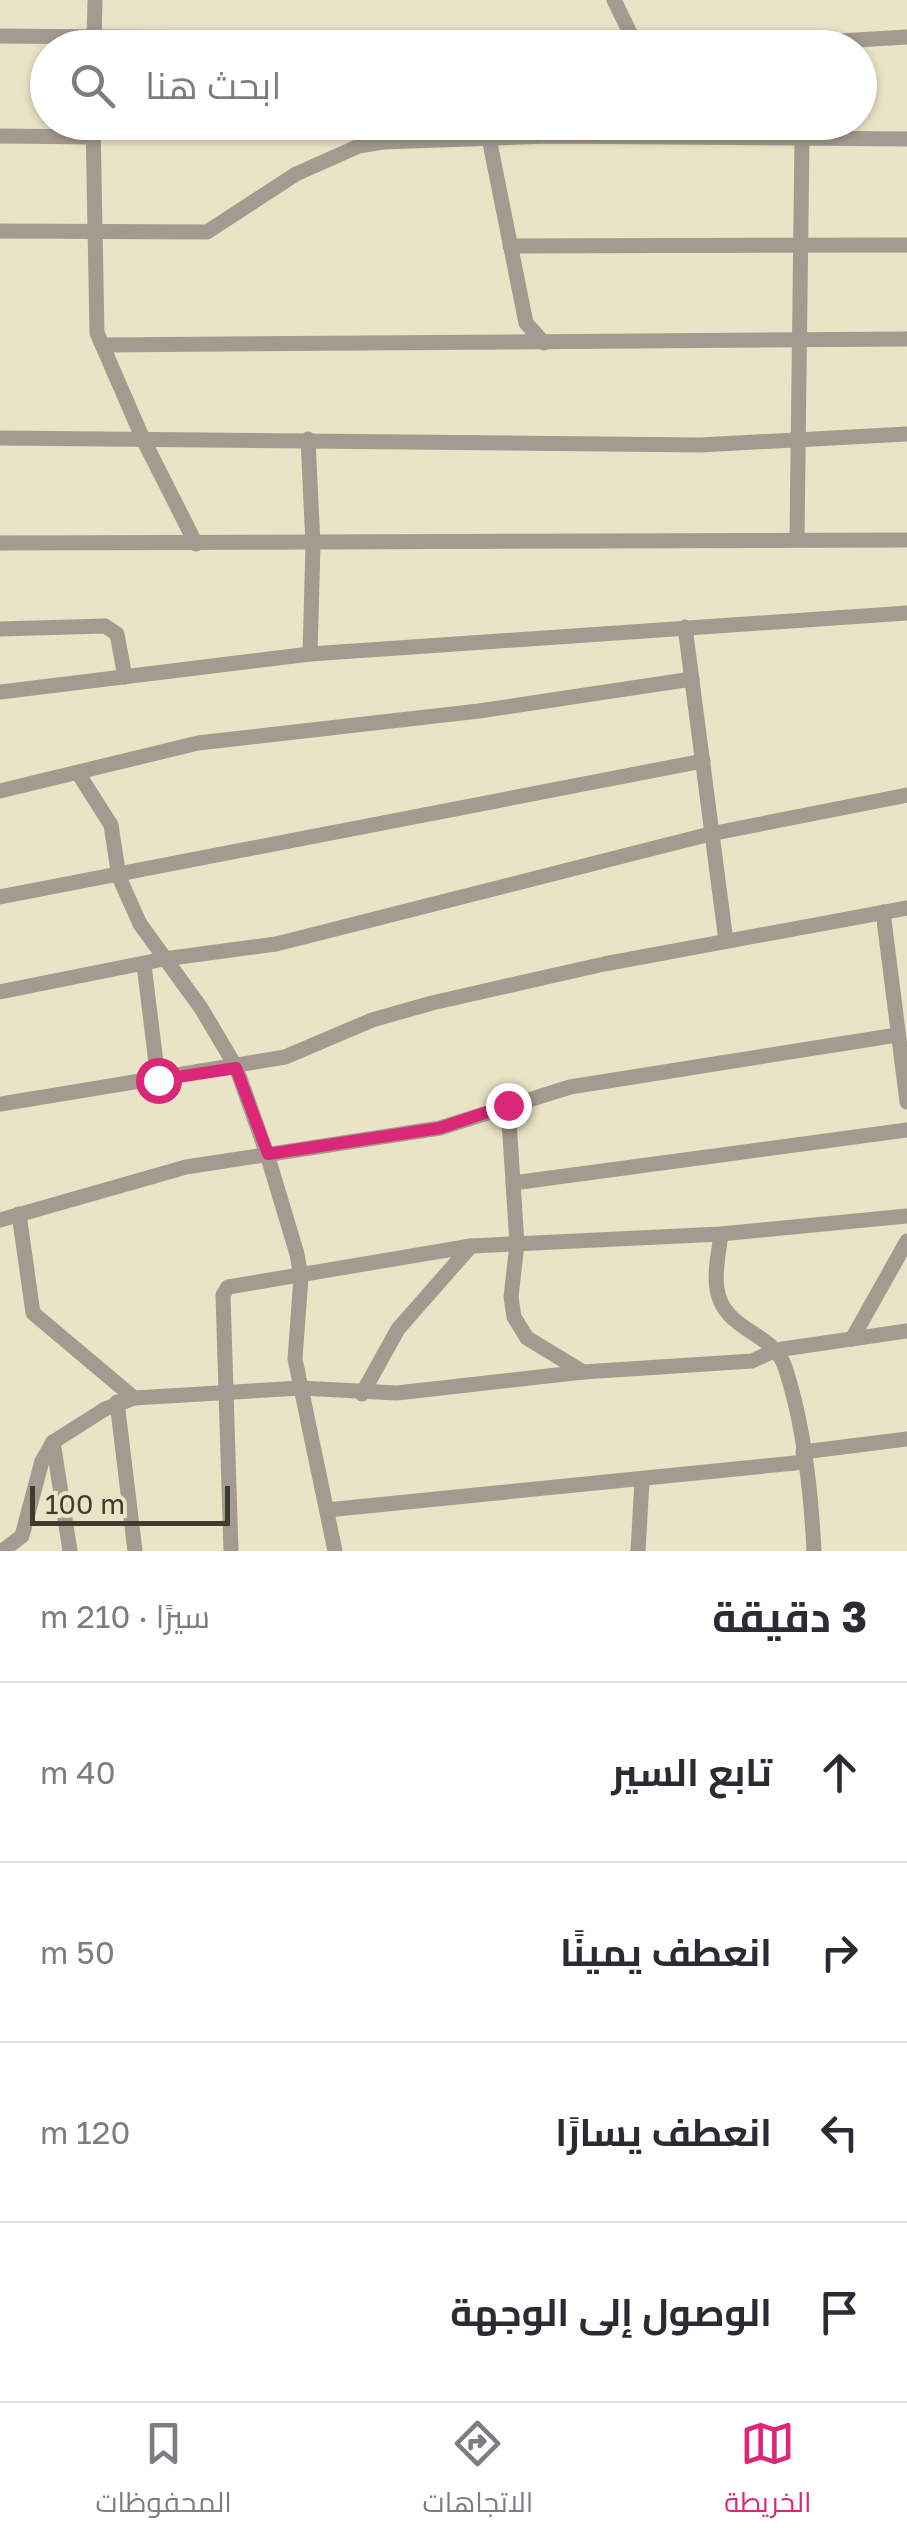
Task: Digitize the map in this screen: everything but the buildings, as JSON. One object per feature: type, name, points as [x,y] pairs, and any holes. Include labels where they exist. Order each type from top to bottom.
[{"type":"street","points":[[94,30],[95,0]]},
{"type":"street","points":[[614,0],[629,30]]},
{"type":"street","points":[[0,36],[30,38]]},
{"type":"street","points":[[877,39],[907,37]]},
{"type":"street","points":[[0,136],[30,134]]},
{"type":"street","points":[[877,138],[907,139]]},
{"type":"street","points":[[93,140],[94,320],[142,439],[196,544]]},
{"type":"street","points":[[0,231],[207,232],[268,190],[359,146],[456,140]]},
{"type":"street","points":[[489,140],[510,246],[521,278],[526,323],[544,343]]},
{"type":"street","points":[[797,540],[802,140]]},
{"type":"street","points":[[510,246],[907,245]]},
{"type":"street","points":[[102,345],[907,339]]},
{"type":"street","points":[[0,438],[680,445],[907,434]]},
{"type":"street","points":[[308,439],[313,545],[310,654]]},
{"type":"street","points":[[0,543],[313,545],[907,540]]},
{"type":"street","points":[[0,692],[310,654],[907,612]]},
{"type":"street","points":[[685,627],[726,941]]},
{"type":"street","points":[[0,629],[113,629],[125,676]]},
{"type":"street","points":[[0,792],[198,743],[479,711],[692,679]]},
{"type":"street","points":[[0,898],[703,761]]},
{"type":"street","points":[[78,772],[111,825],[119,877],[140,924],[236,1068],[268,1154],[294,1236],[301,1277],[294,1335],[300,1388],[335,1551]]},
{"type":"street","points":[[0,992],[164,959],[276,944],[710,834],[907,795]]},
{"type":"street","points":[[0,1104],[285,1058],[413,1007],[726,941],[907,908]]},
{"type":"street","points":[[882,912],[901,1002],[897,1035],[907,1102]]},
{"type":"street","points":[[144,965],[158,1080]]},
{"type":"street","points":[[0,1220],[134,1179],[440,1128],[570,1086],[897,1035]]},
{"type":"street","points":[[508,1105],[517,1244],[511,1298],[518,1330],[583,1372]]},
{"type":"street","points":[[513,1182],[907,1130]]},
{"type":"street","points":[[20,1214],[32,1313],[126,1400],[135,1551]]},
{"type":"street","points":[[231,1551],[224,1394],[223,1295],[228,1287],[471,1246],[721,1234],[907,1216]]},
{"type":"street","points":[[721,1234],[716,1290],[727,1313],[738,1326],[776,1350],[786,1368],[804,1457],[814,1551]]},
{"type":"street","points":[[852,1339],[907,1241]]},
{"type":"street","points":[[362,1394],[398,1330],[471,1246]]},
{"type":"street","points":[[2,1551],[22,1536],[42,1461],[53,1442],[64,1430],[126,1400],[300,1388],[362,1394],[752,1360],[776,1350],[907,1331]]},
{"type":"street","points":[[327,1510],[642,1480],[907,1440]]},
{"type":"street","points":[[53,1442],[70,1551]]},
{"type":"street","points":[[638,1551],[642,1480]]},
{"type":"route","points":[[158,1080],[236,1068],[268,1154],[440,1128],[508,1105]]}]
